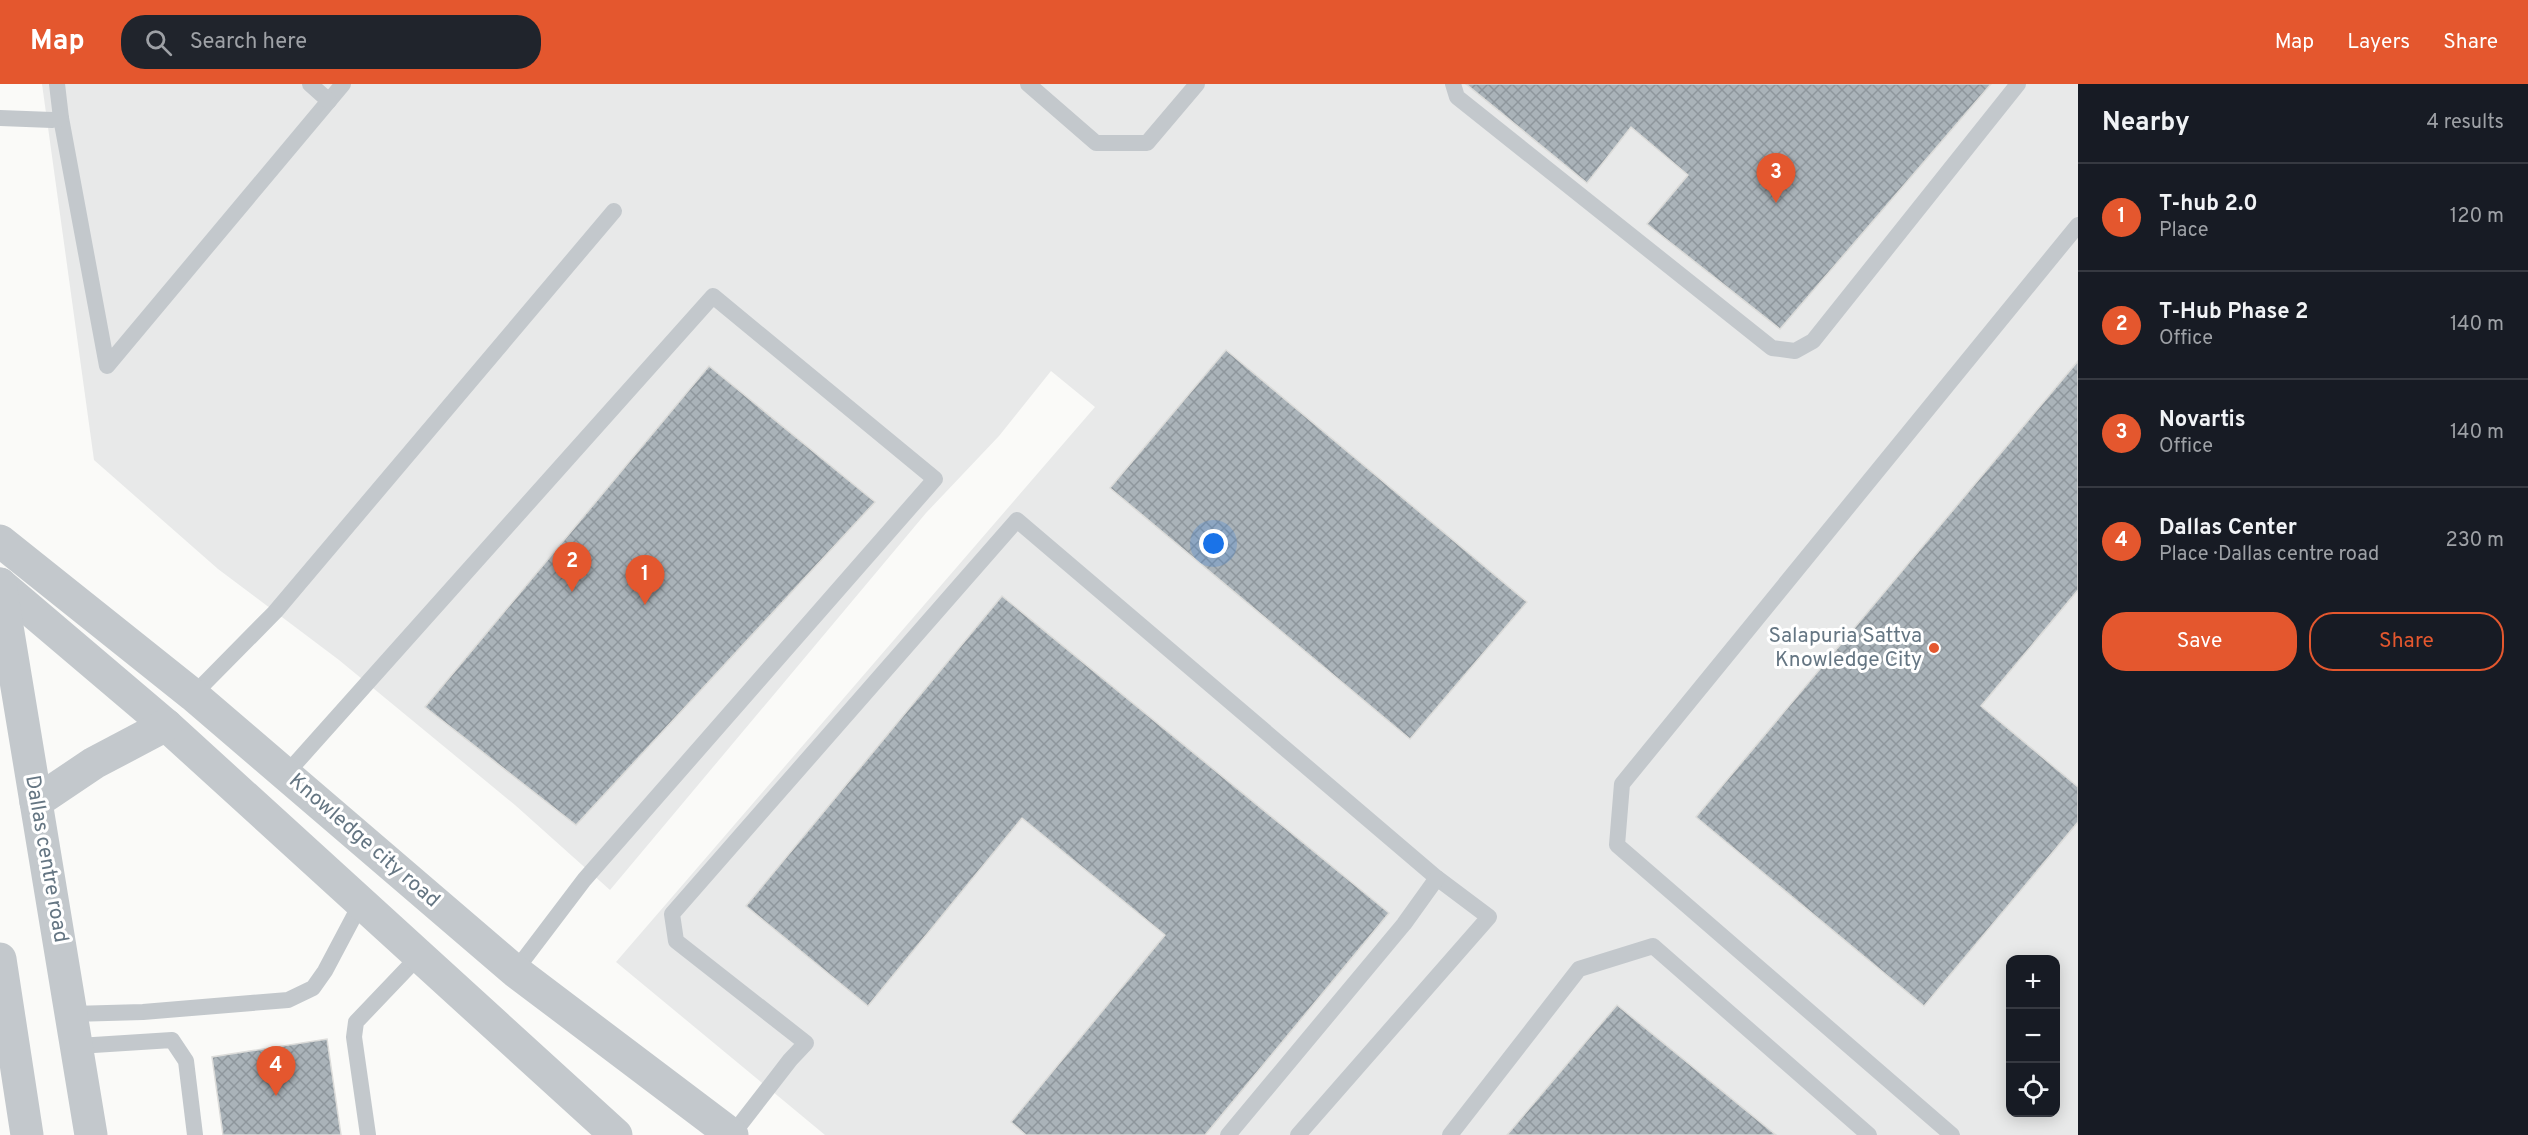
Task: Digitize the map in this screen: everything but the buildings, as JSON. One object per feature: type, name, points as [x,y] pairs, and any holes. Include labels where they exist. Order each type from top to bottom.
[{"type":"street","name":"Knowledge city road","points":[[0,541],[193,695],[515,971],[732,1135]]},
{"type":"street","points":[[0,584],[166,725],[616,1135]]},
{"type":"street","name":"Dallas centre road","points":[[0,584],[91,1135]]},
{"type":"street","points":[[36,802],[94,763],[166,725]]},
{"type":"street","points":[[0,959],[27,1135]]},
{"type":"lane","points":[[57,84],[61,118],[106,366],[343,84]]},
{"type":"lane","points":[[310,84],[329,102]]},
{"type":"lane","points":[[1028,84],[1096,143],[1147,142],[1197,84]]},
{"type":"lane","points":[[1453,84],[1457,97],[1772,348],[1795,351],[1812,341],[2018,84]]},
{"type":"lane","points":[[0,118],[52,120],[61,118]]},
{"type":"lane","points":[[193,695],[275,612],[614,211]]},
{"type":"lane","points":[[1952,1135],[1617,845],[1622,784],[2078,225]]},
{"type":"lane","points":[[286,774],[713,296],[934,479],[584,880],[515,971]]},
{"type":"lane","points":[[732,1135],[790,1060],[806,1044],[676,941],[672,914],[1017,520],[1437,878],[1489,917],[1298,1135]]},
{"type":"lane","points":[[1228,1135],[1404,924],[1437,878]]},
{"type":"lane","points":[[72,1014],[143,1012],[288,1000],[313,988],[325,971],[361,903]]},
{"type":"lane","points":[[1450,1135],[1579,969],[1653,946],[1869,1135]]},
{"type":"lane","points":[[368,1135],[354,1037],[356,1022],[419,956]]},
{"type":"lane","points":[[78,1046],[172,1040],[186,1061],[195,1135]]},
{"type":"shaded area","name":"Salapuria Sattva Knowledge City","points":[[42,84],[2078,84],[2078,1135],[825,1135],[616,962],[1095,407],[1051,371],[999,436],[926,513],[610,890],[515,805],[339,660],[218,569],[94,460]]},
{"type":"place","name":"Novartis","points":[[1776,203]]},
{"type":"place","name":"T-Hub Phase 2","points":[[572,592]]},
{"type":"place","name":"T-hub 2.0","points":[[645,605]]},
{"type":"place","name":"Salapuria Sattva Knowledge City","points":[[1934,648]]},
{"type":"place","name":"Dallas Center","points":[[276,1096]]}]
